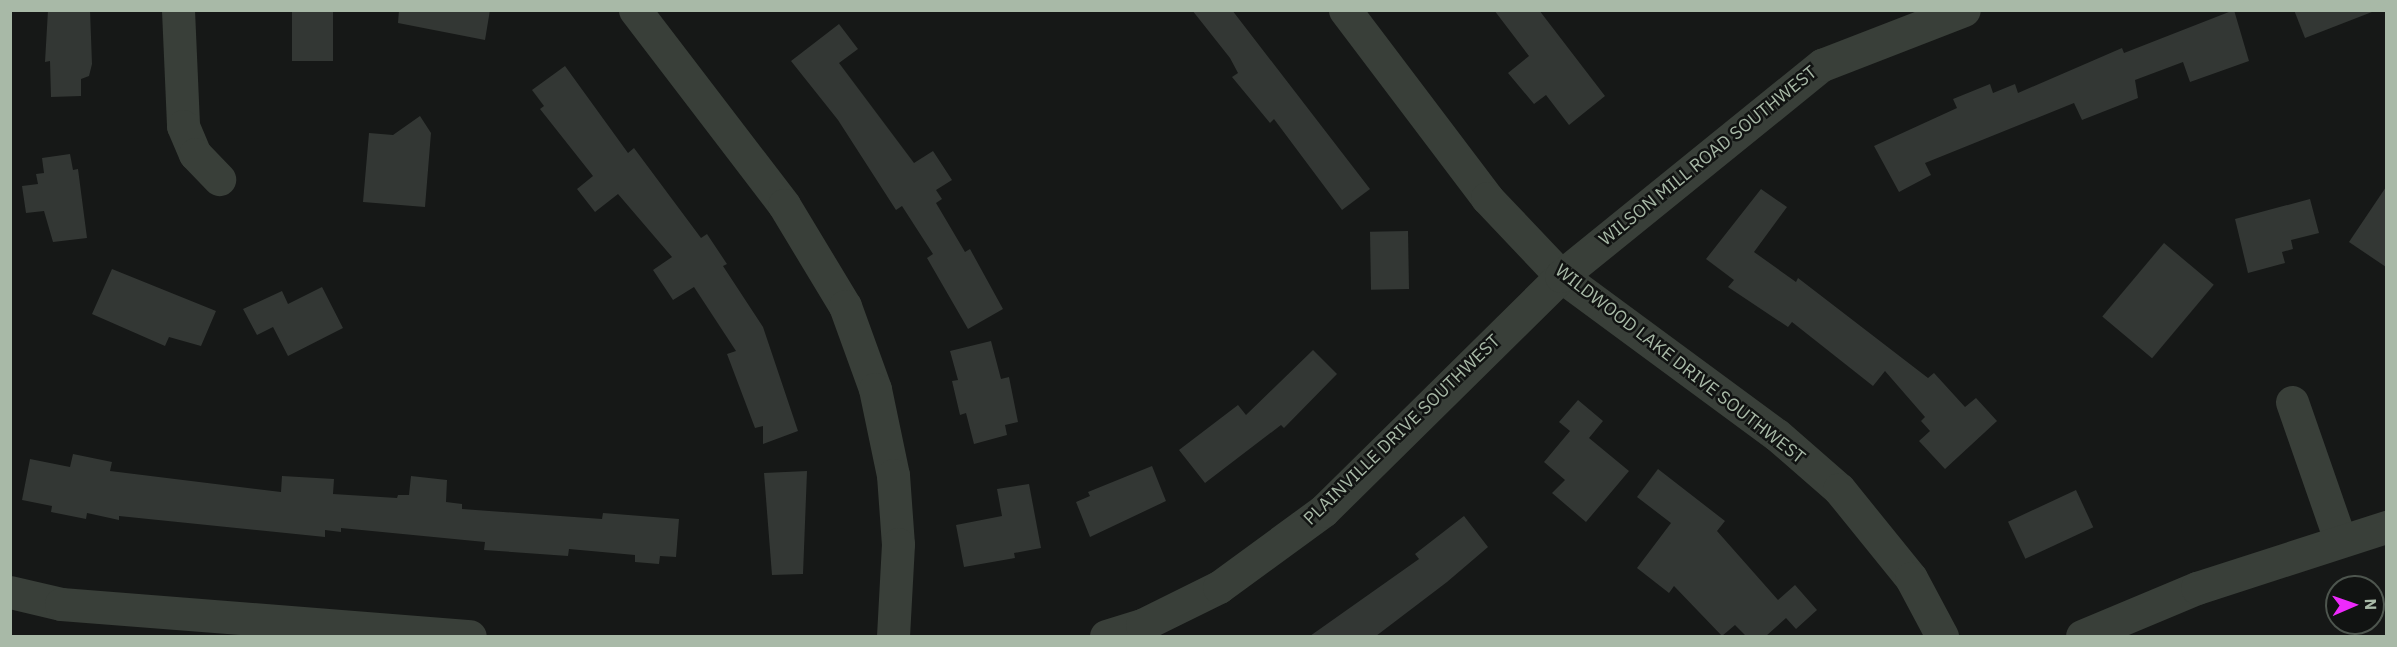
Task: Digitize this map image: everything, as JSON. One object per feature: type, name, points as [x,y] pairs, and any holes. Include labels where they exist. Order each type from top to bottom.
[{"type":"street","points":[[178,10],[183,126],[195,154],[219,179]]},
{"type":"street","points":[[634,10],[784,205],[844,306],[875,389],[893,476],[898,544],[893,636]]},
{"type":"street","name":"WILDWOOD LAKE DRIVE SOUTHWEST","points":[[1345,10],[1487,198],[1561,276],[1777,435],[1839,489],[1911,578],[1942,636]]},
{"type":"street","name":"WILSON MILL ROAD SOUTHWEST","points":[[1561,276],[1822,65],[1964,10]]},
{"type":"street","name":"PLAINVILLE DRIVE SOUTHWEST","points":[[1106,636],[1142,625],[1220,587],[1323,512],[1561,276]]},
{"type":"street","points":[[2292,402],[2340,540]]},
{"type":"street","points":[[2082,636],[2197,588],[2386,527]]},
{"type":"street","points":[[10,592],[62,604],[470,636]]},
{"type":"building","points":[[48,10],[90,10],[92,64],[89,76],[81,79],[81,96],[51,97],[50,61],[45,62]]},
{"type":"building","points":[[292,10],[333,10],[333,61],[292,61]]},
{"type":"building","points":[[399,10],[490,10],[485,40],[398,23]]},
{"type":"building","points":[[1192,10],[1232,10],[1370,189],[1342,210],[1274,119],[1270,123],[1232,77],[1238,73],[1230,58]]},
{"type":"building","points":[[1494,10],[1539,10],[1605,96],[1569,125],[1546,95],[1534,104],[1508,73],[1529,56]]},
{"type":"building","points":[[2234,10],[2249,61],[2190,82],[2183,62],[2135,80],[2138,98],[2082,120],[2074,103],[1925,163],[1931,175],[1899,192],[1874,146],[1957,108],[1953,99],[1990,84],[1993,93],[2015,84],[2018,93],[2122,48],[2124,53]]},
{"type":"building","points":[[2294,10],[2371,10],[2372,12],[2305,38]]},
{"type":"building","points":[[839,24],[858,49],[839,63],[914,163],[933,151],[952,180],[936,190],[942,199],[936,203],[965,252],[970,249],[1003,309],[968,329],[927,258],[933,254],[902,206],[896,210],[838,120],[791,61]]},
{"type":"building","points":[[565,66],[628,153],[634,148],[701,238],[707,234],[727,264],[723,266],[763,327],[798,431],[763,444],[763,426],[755,428],[727,354],[736,351],[694,287],[673,300],[653,270],[672,257],[618,194],[595,212],[577,189],[593,176],[540,109],[544,106],[532,90]]},
{"type":"building","points":[[420,116],[431,133],[425,207],[363,202],[369,133],[393,135]]},
{"type":"building","points":[[70,154],[73,170],[78,169],[87,238],[53,242],[44,211],[26,213],[22,186],[38,184],[36,174],[44,173],[42,158]]},
{"type":"building","points":[[2386,187],[2386,267],[2349,242]]},
{"type":"building","points":[[1761,189],[1787,207],[1754,252],[1796,282],[1798,278],[1928,378],[1934,373],[1965,407],[1976,398],[1997,421],[1945,469],[1919,441],[1930,431],[1921,421],[1925,417],[1885,371],[1873,386],[1792,322],[1788,327],[1728,287],[1734,280],[1706,259]]},
{"type":"building","points":[[2310,199],[2319,233],[2291,240],[2293,249],[2282,252],[2285,263],[2248,273],[2235,219]]},
{"type":"building","points":[[1408,231],[1409,289],[1371,290],[1370,232]]},
{"type":"building","points":[[2164,243],[2214,285],[2152,358],[2102,317]]},
{"type":"building","points":[[112,269],[216,311],[201,346],[169,337],[165,346],[92,314]]},
{"type":"building","points":[[322,287],[343,328],[288,356],[273,327],[257,335],[243,309],[282,291],[288,304]]},
{"type":"building","points":[[991,341],[1001,379],[1009,377],[1018,422],[1005,425],[1007,435],[974,444],[966,413],[960,415],[952,381],[958,380],[950,351]]},
{"type":"building","points":[[1313,350],[1337,374],[1284,428],[1281,425],[1205,483],[1179,450],[1238,405],[1246,415]]},
{"type":"building","points":[[1578,400],[1603,421],[1589,438],[1629,471],[1586,522],[1552,493],[1565,480],[1544,462],[1570,431],[1559,422]]},
{"type":"building","points":[[73,454],[112,462],[110,471],[281,492],[282,476],[334,479],[333,494],[397,498],[398,495],[409,495],[411,476],[447,480],[446,502],[462,504],[462,509],[602,519],[603,513],[679,519],[676,557],[660,556],[659,564],[635,562],[635,555],[569,549],[568,556],[484,550],[485,542],[341,528],[341,532],[325,530],[325,537],[119,516],[119,520],[87,513],[86,519],[51,512],[52,506],[22,500],[30,459],[70,467]]},
{"type":"building","points":[[1152,466],[1166,501],[1090,537],[1076,502],[1090,496],[1088,492]]},
{"type":"building","points":[[1658,469],[1725,521],[1717,531],[1778,600],[1795,585],[1817,610],[1796,629],[1786,618],[1766,636],[1746,636],[1735,625],[1722,636],[1674,586],[1669,593],[1637,568],[1671,523],[1637,497]]},
{"type":"building","points":[[807,471],[803,574],[772,575],[764,473]]},
{"type":"building","points":[[1029,484],[1041,548],[1014,553],[1015,558],[964,567],[956,525],[1002,516],[997,489]]},
{"type":"building","points":[[2076,490],[2093,527],[2025,559],[2008,522]]},
{"type":"building","points":[[1464,516],[1488,547],[1447,582],[1376,636],[1310,636],[1419,559],[1415,554]]}]
